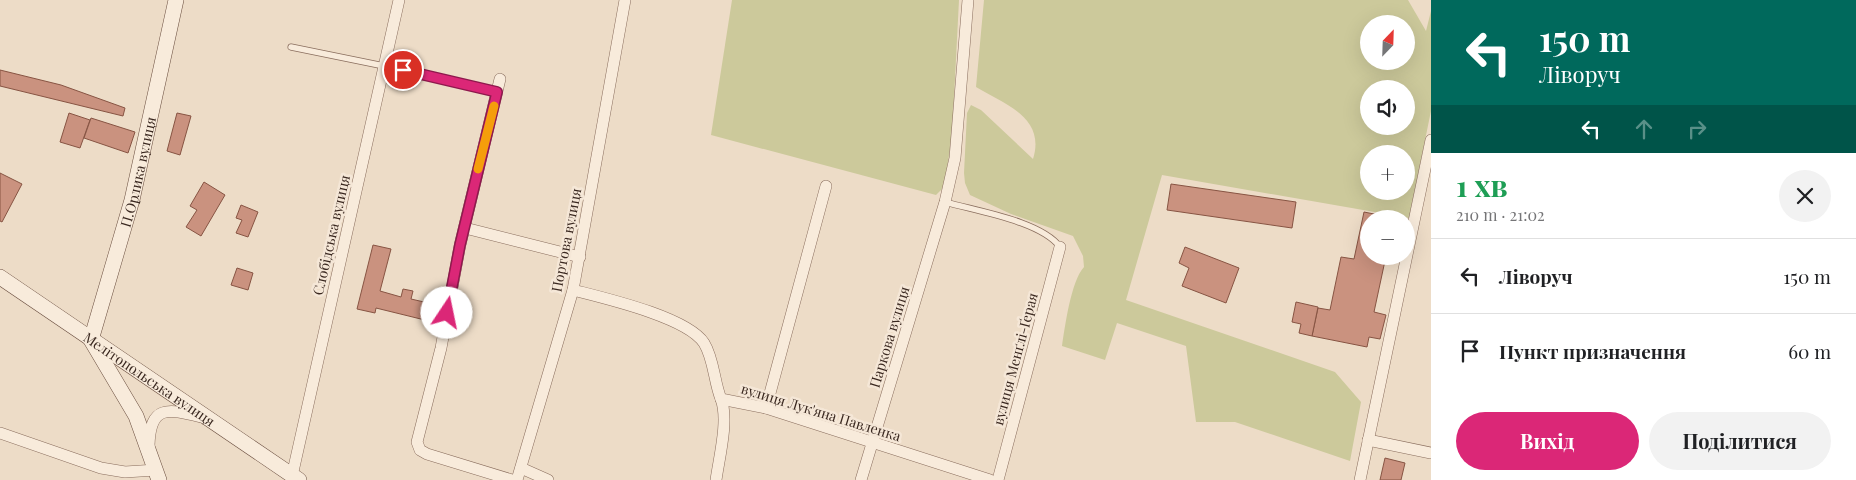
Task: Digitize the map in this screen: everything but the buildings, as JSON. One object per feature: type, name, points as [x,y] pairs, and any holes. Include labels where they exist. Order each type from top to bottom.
[{"type":"street","name":"П.Орлика вулиця","points":[[91,340],[132,200],[176,0]]},
{"type":"street","name":"Слобідська вулиця","points":[[296,478],[399,0]]},
{"type":"street","name":"Портова вулиця","points":[[517,480],[573,290],[625,0]]},
{"type":"street","name":"Паркова вулиця","points":[[861,480],[945,202],[955,158],[968,0]]},
{"type":"street","points":[[500,79],[465,228],[441,348],[417,442],[420,450],[427,454],[512,480]]},
{"type":"street","points":[[1360,480],[1426,184],[1431,140]]},
{"type":"street","points":[[766,408],[826,186]]},
{"type":"street","points":[[465,228],[580,256]]},
{"type":"street","name":"вулиця Менґлі-Ґерая","points":[[998,480],[1060,246]]},
{"type":"street","name":"Мелітопольська вулиця","points":[[0,277],[296,478]]},
{"type":"street","name":"вулиця Лук'яна Павленка","points":[[573,290],[672,321],[693,331],[708,351],[721,399],[766,408],[872,444],[990,480]]},
{"type":"street","points":[[0,434],[101,468],[157,475],[136,416],[91,340]]},
{"type":"street","points":[[716,480],[723,435],[724,411],[721,399]]},
{"type":"street","points":[[149,453],[151,425],[153,420],[163,412],[175,410],[207,419]]},
{"type":"street","points":[[1368,440],[1431,453]]},
{"type":"street","points":[[521,468],[548,480]]},
{"type":"lane","points":[[291,47],[497,92]]},
{"type":"lane","points":[[945,202],[1029,226],[1054,238],[1060,246]]},
{"type":"shaded area","points":[[732,0],[959,0],[952,137],[944,187],[936,195],[711,135]]},
{"type":"shaded area","points":[[984,0],[1408,0],[1426,31],[1431,11],[1431,111],[1415,189],[1415,145],[1360,145],[1360,200],[1413,200],[1411,210],[1363,210],[1162,175],[1126,300],[1335,372],[1361,402],[1350,461],[1235,422],[1196,422],[1186,346],[1117,323],[1105,360],[1062,346],[1072,293],[1079,274],[1084,267],[1083,256],[1073,236],[1011,214],[970,195],[965,183],[967,113],[971,105],[981,110],[1033,159],[1034,133],[1020,114],[1010,106],[976,87]]},
{"type":"slow traffic","points":[[478,169],[494,106]]},
{"type":"route","points":[[403,70],[497,92],[460,245],[447,313]]}]
